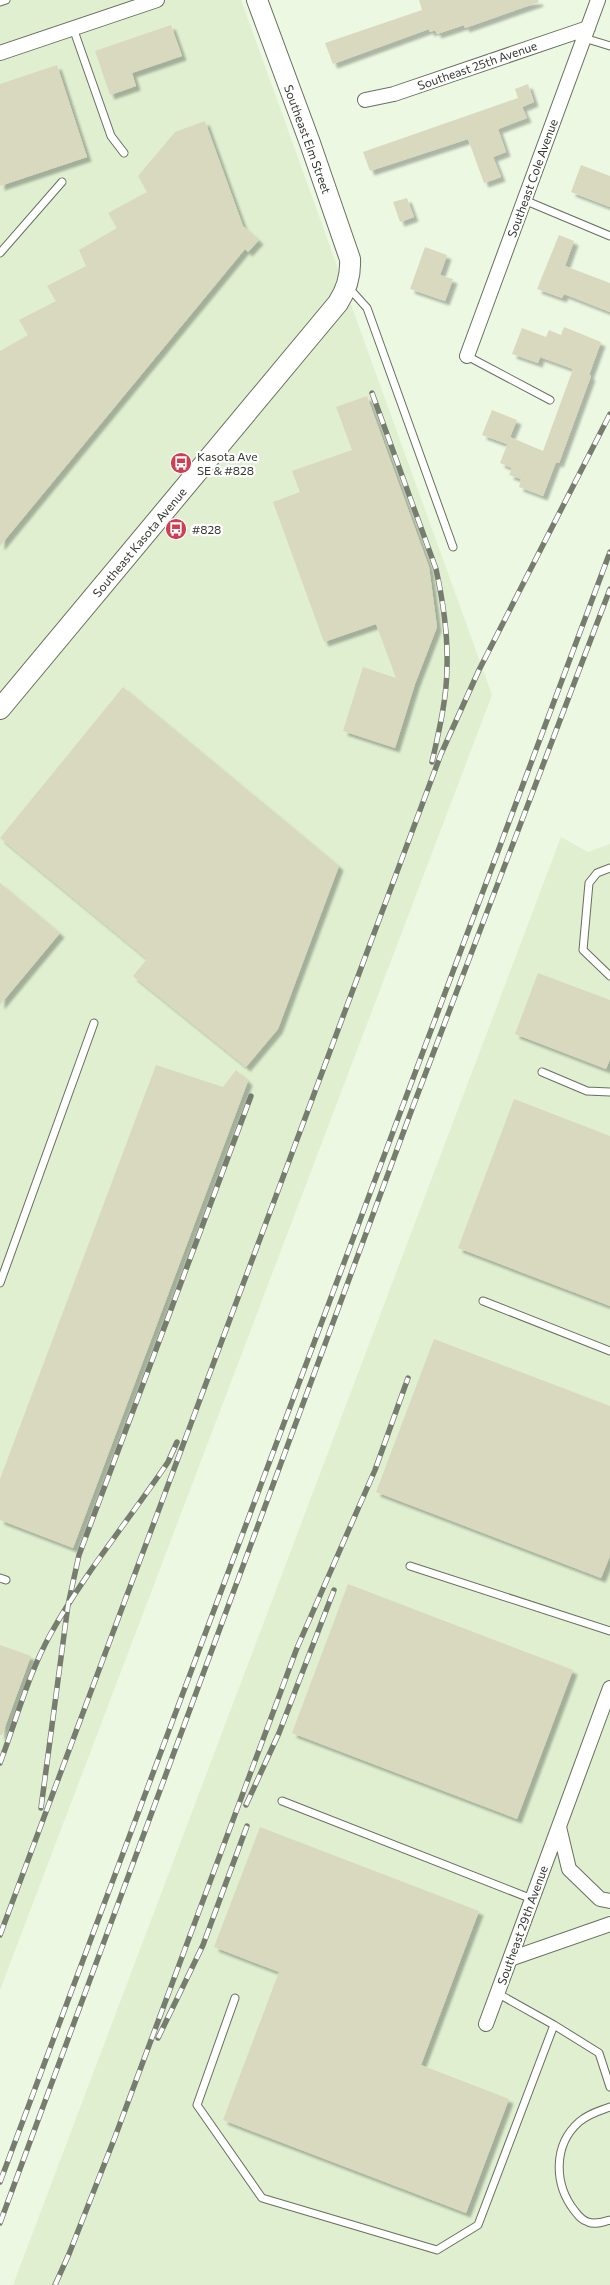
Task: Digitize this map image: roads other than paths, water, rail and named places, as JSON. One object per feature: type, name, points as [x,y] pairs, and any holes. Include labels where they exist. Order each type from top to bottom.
[{"type":"street","points":[[0,53],[157,0]]},
{"type":"street","name":"Southeast Elm Street","points":[[257,0],[310,143],[350,259],[349,282]]},
{"type":"street","name":"Southeast Cole Avenue","points":[[467,356],[598,0]]},
{"type":"street","name":"Southeast 25th Avenue","points":[[365,100],[394,94],[586,33]]},
{"type":"street","name":"Southeast Kasota Avenue","points":[[0,710],[338,303],[349,282]]},
{"type":"street","name":"Southeast 29th Avenue","points":[[486,2024],[610,1688]]},
{"type":"street","name":"Southeast 29th Avenue","points":[[559,1827],[569,1869],[600,1899],[610,1901]]},
{"type":"street","points":[[510,1958],[610,1924]]},
{"type":"lane","points":[[0,2],[6,0]]},
{"type":"lane","points":[[74,28],[111,136],[124,153]]},
{"type":"lane","points":[[586,33],[610,46]]},
{"type":"lane","points":[[0,253],[62,182]]},
{"type":"lane","points":[[524,200],[610,236]]},
{"type":"lane","points":[[349,282],[367,308],[453,547]]},
{"type":"lane","points":[[467,356],[550,400]]},
{"type":"lane","points":[[610,868],[597,873],[589,884],[583,950],[610,976]]},
{"type":"lane","points":[[0,1283],[94,1023]]},
{"type":"lane","points":[[542,1072],[587,1091],[610,1092]]},
{"type":"lane","points":[[483,1301],[610,1351]]},
{"type":"lane","points":[[410,1566],[610,1631]]},
{"type":"lane","points":[[282,1801],[532,1899]]},
{"type":"lane","points":[[498,1993],[599,2053],[610,2087]]},
{"type":"lane","points":[[235,1998],[197,2105],[262,2198],[437,2250],[478,2225],[554,2025]]},
{"type":"lane","points":[[610,2107],[590,2114],[578,2123],[568,2137],[558,2170],[562,2190],[581,2219],[589,2223],[610,2220]]},
{"type":"railway","points":[[372,393],[436,569],[443,605],[447,642],[447,678],[432,762]]},
{"type":"railway","points":[[0,1935],[441,754],[479,670],[610,414]]},
{"type":"railway","points":[[0,2182],[610,552]]},
{"type":"railway","points":[[0,2223],[412,1109],[610,589]]},
{"type":"railway","points":[[41,1808],[68,1605],[79,1555],[251,1096]]},
{"type":"railway","points":[[55,2285],[115,2137],[297,1648],[375,1470],[408,1378]]},
{"type":"railway","points":[[0,1763],[29,1682],[50,1635],[92,1569],[168,1462],[177,1442]]},
{"type":"railway","points":[[246,1805],[279,1733],[334,1590]]},
{"type":"railway","points":[[158,2038],[203,1945],[247,1826]]},
{"type":"place","name":"Kasota Ave SE & #828","points":[[181,463]]},
{"type":"place","name":"#828","points":[[176,529]]}]
